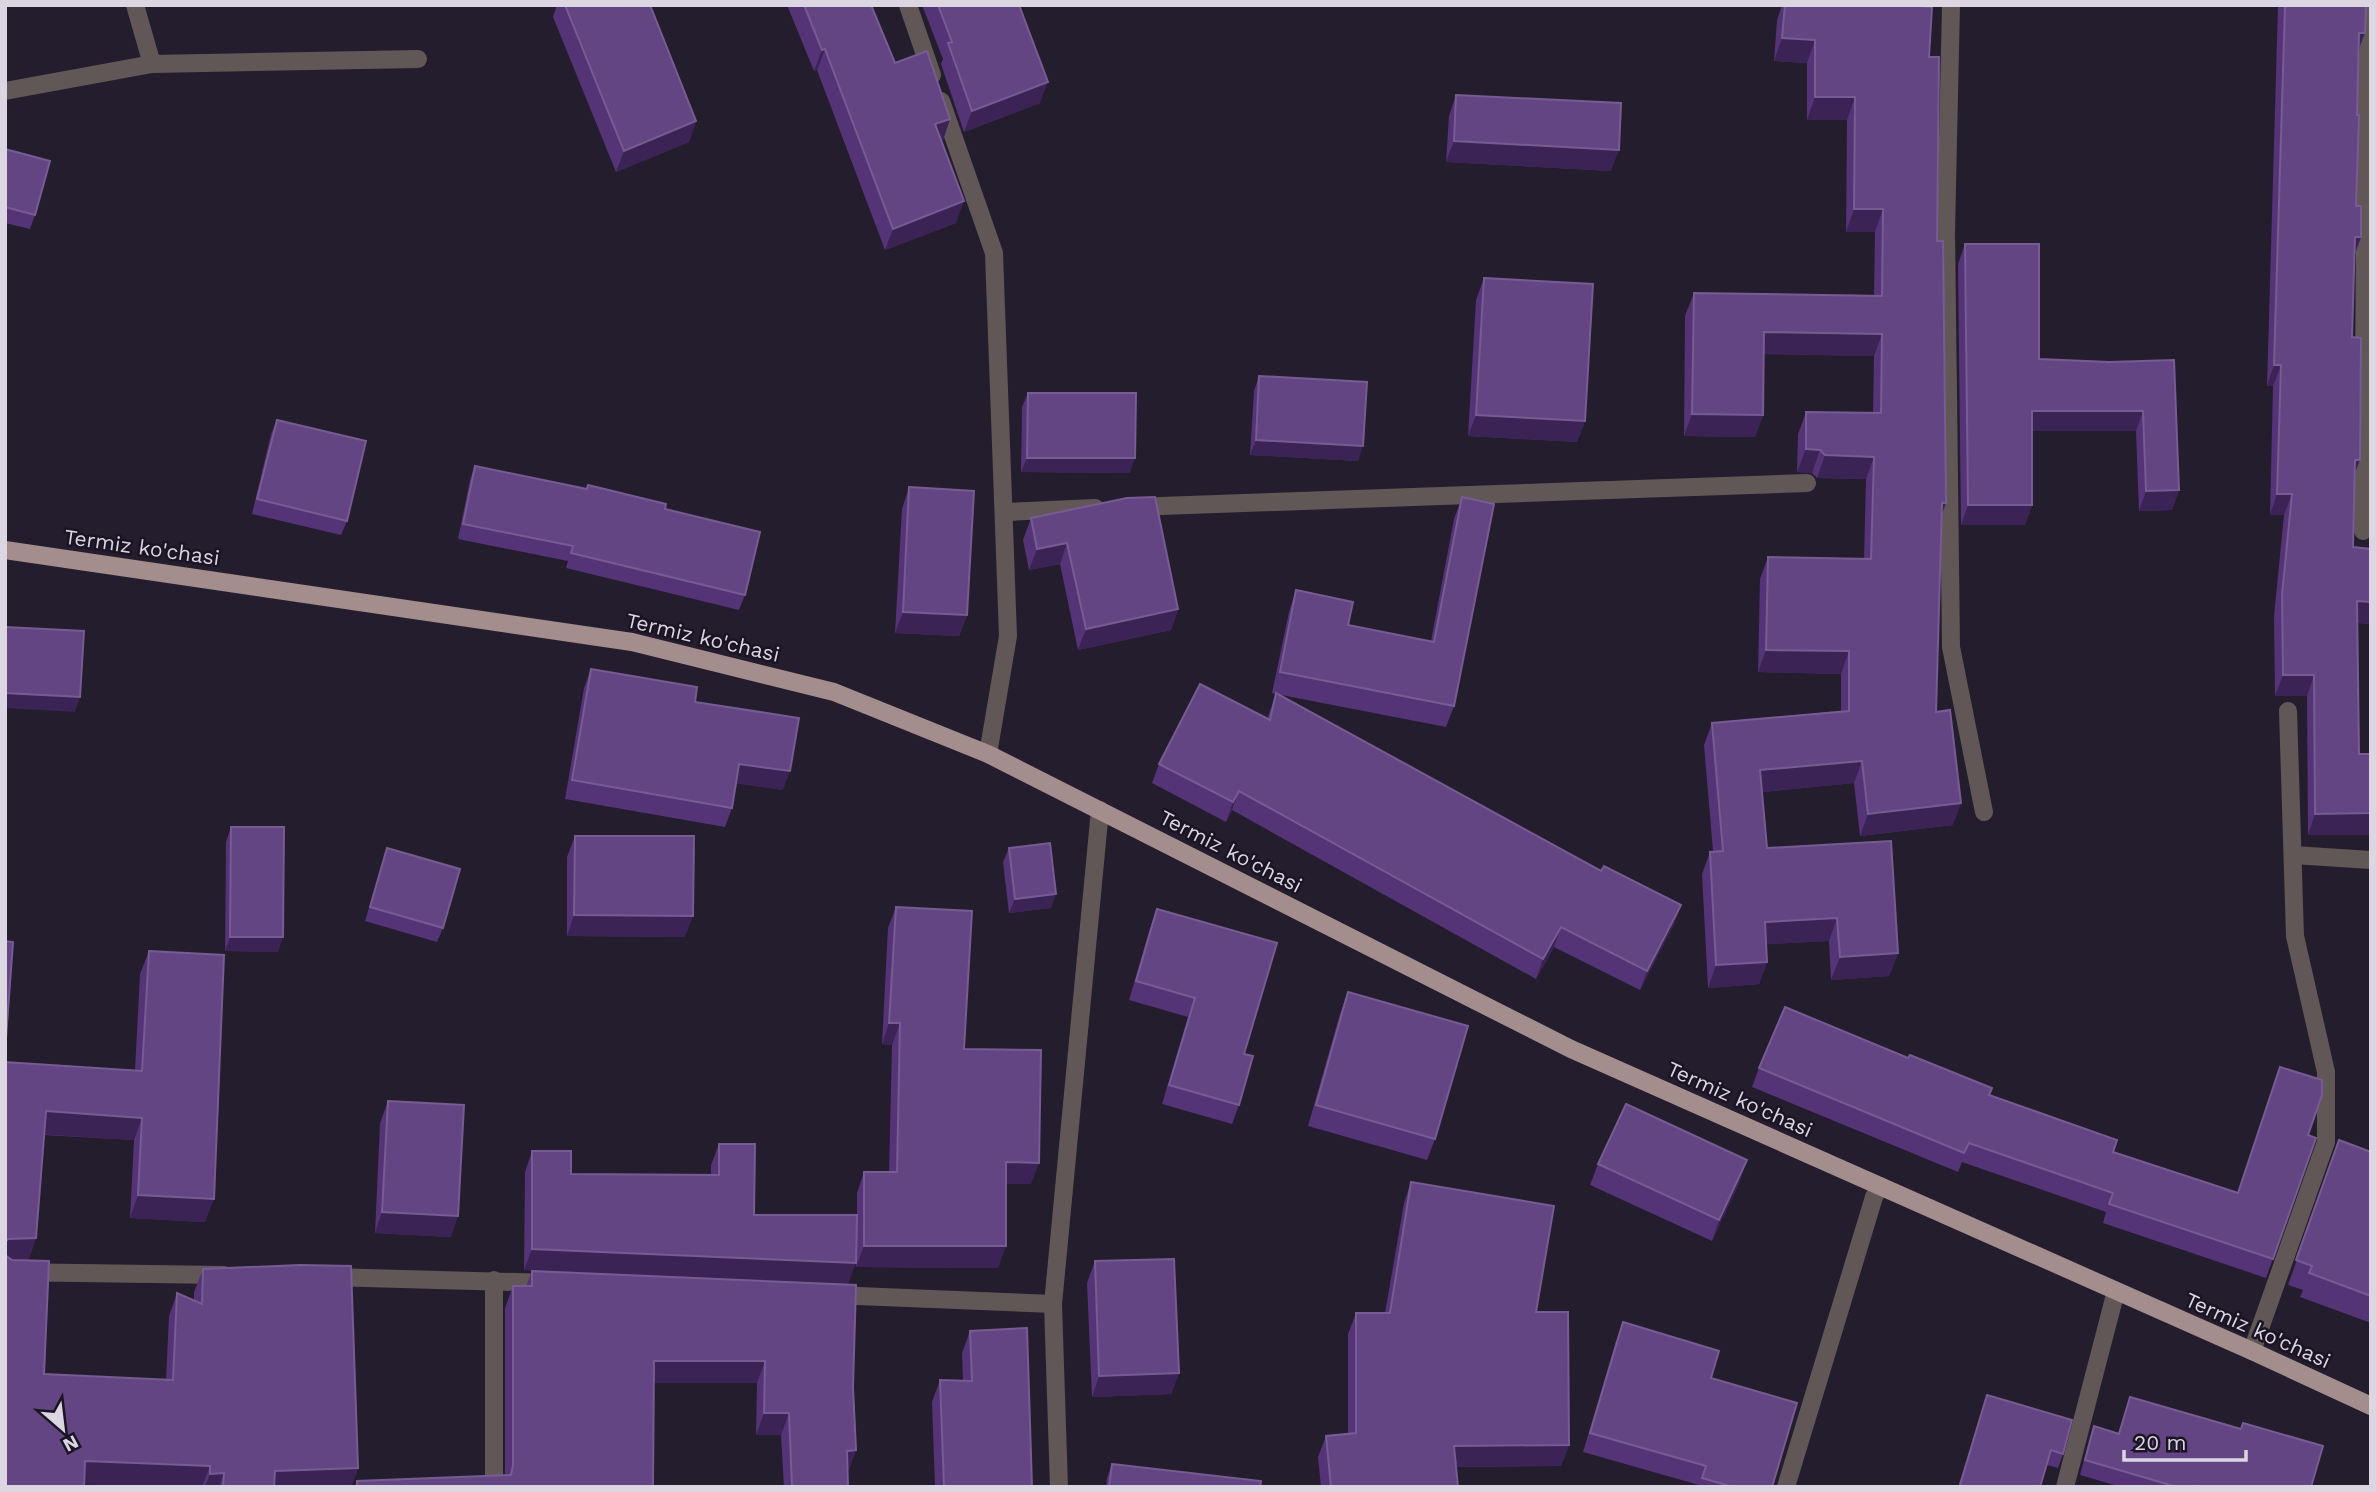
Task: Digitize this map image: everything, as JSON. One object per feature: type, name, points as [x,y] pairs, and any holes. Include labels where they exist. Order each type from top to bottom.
[{"type":"main road","name":"Termiz ko'chasi","points":[[5,550],[632,642],[834,692],[988,754],[1571,1049],[2371,1406]]},
{"type":"street","points":[[135,5],[152,64]]},
{"type":"street","points":[[908,5],[994,253],[1008,636],[988,754]]},
{"type":"street","points":[[1951,5],[1946,231],[1951,647],[1984,812]]},
{"type":"street","points":[[2363,531],[2366,90],[2371,6]]},
{"type":"street","points":[[5,91],[152,64],[418,59]]},
{"type":"street","points":[[1004,512],[1807,483]]},
{"type":"street","points":[[2252,1351],[2326,1142],[2326,1072],[2295,936],[2288,711]]},
{"type":"street","points":[[1059,1487],[1053,1304],[1100,810]]},
{"type":"street","points":[[2293,855],[2371,860]]},
{"type":"street","points":[[1786,1487],[1874,1198],[1880,1186]]},
{"type":"street","points":[[5,1272],[243,1276]]},
{"type":"street","points":[[313,1277],[567,1283]]},
{"type":"street","points":[[494,1280],[494,1487]]},
{"type":"street","points":[[2064,1487],[2116,1291]]},
{"type":"street","points":[[817,1294],[1053,1304]]},
{"type":"building","points":[[565,5],[650,5],[696,121],[624,151]]},
{"type":"building","points":[[804,5],[871,5],[895,63],[927,51],[950,119],[935,124],[964,201],[893,229],[825,49],[822,50]]},
{"type":"building","points":[[938,5],[1019,5],[1048,82],[972,111]]},
{"type":"building","points":[[1785,5],[1932,7],[1929,57],[1939,57],[1937,241],[1943,241],[1946,503],[1942,503],[1936,712],[1950,710],[1961,803],[1868,814],[1862,761],[1760,770],[1767,848],[1891,841],[1898,953],[1840,957],[1837,918],[1765,922],[1767,962],[1716,965],[1710,852],[1723,851],[1712,723],[1849,711],[1849,651],[1766,650],[1768,557],[1871,559],[1874,457],[1825,455],[1820,450],[1806,449],[1806,412],[1881,413],[1882,334],[1764,332],[1763,415],[1692,414],[1694,293],[1882,296],[1883,209],[1854,209],[1855,97],[1815,97],[1815,40],[1782,38]]},
{"type":"building","points":[[2285,5],[2366,5],[2365,33],[2359,33],[2357,115],[2356,206],[2361,206],[2361,237],[2355,237],[2352,337],[2361,338],[2360,460],[2355,460],[2353,547],[2371,549],[2371,602],[2357,601],[2359,754],[2371,754],[2371,813],[2315,814],[2314,675],[2283,675],[2282,595],[2292,494],[2277,494],[2281,365],[2274,365]]},
{"type":"building","points":[[1456,95],[1621,103],[1619,150],[1454,141]]},
{"type":"building","points":[[5,149],[50,161],[35,215],[5,207]]},
{"type":"building","points":[[1965,244],[2039,244],[2039,359],[2109,362],[2174,360],[2179,490],[2146,491],[2143,411],[2032,411],[2032,505],[1968,505]]},
{"type":"building","points":[[1484,278],[1593,284],[1585,421],[1476,415]]},
{"type":"building","points":[[1259,376],[1367,382],[1363,446],[1256,440]]},
{"type":"building","points":[[1028,393],[1136,393],[1135,458],[1027,458]]},
{"type":"building","points":[[277,420],[366,441],[347,521],[257,499]]},
{"type":"building","points":[[475,466],[587,489],[588,485],[666,504],[665,509],[760,532],[745,595],[571,553],[573,546],[463,524]]},
{"type":"building","points":[[909,487],[974,491],[967,615],[903,612]]},
{"type":"building","points":[[1155,497],[1178,609],[1086,629],[1067,543],[1037,549],[1031,518],[1127,498]]},
{"type":"building","points":[[1462,497],[1494,504],[1454,706],[1280,672],[1296,590],[1353,602],[1348,625],[1434,642]]},
{"type":"building","points":[[5,627],[84,631],[80,697],[5,693]]},
{"type":"building","points":[[591,669],[697,687],[695,702],[799,718],[790,771],[739,764],[732,808],[572,780]]},
{"type":"building","points":[[1200,684],[1270,720],[1276,693],[1601,871],[1604,866],[1681,905],[1647,971],[1561,927],[1543,959],[1239,791],[1233,802],[1159,764]]},
{"type":"building","points":[[231,827],[284,827],[283,937],[230,937]]},
{"type":"building","points":[[575,836],[694,836],[693,916],[574,915]]},
{"type":"building","points":[[1050,843],[1056,894],[1015,899],[1009,848]]},
{"type":"building","points":[[387,848],[460,869],[443,928],[370,907]]},
{"type":"building","points":[[896,907],[972,911],[964,1049],[1041,1050],[1039,1163],[1006,1162],[1006,1246],[864,1246],[864,1172],[897,1172],[900,1023],[889,1023]]},
{"type":"building","points":[[1157,909],[1277,943],[1244,1054],[1253,1056],[1239,1105],[1169,1085],[1195,998],[1136,981]]},
{"type":"building","points":[[5,941],[13,942],[5,1052]]},
{"type":"building","points":[[149,951],[224,955],[214,1199],[138,1195],[142,1118],[46,1111],[36,1238],[8,1239],[5,1242],[5,1062],[142,1071]]},
{"type":"building","points":[[1348,992],[1468,1026],[1435,1139],[1316,1105]]},
{"type":"building","points":[[1785,1007],[1908,1058],[1910,1055],[1992,1088],[1989,1095],[2117,1140],[2113,1152],[2238,1193],[2280,1067],[2322,1080],[2322,1095],[2308,1135],[2316,1138],[2273,1259],[2109,1204],[2113,1193],[1969,1143],[1964,1153],[1759,1068]]},
{"type":"building","points":[[388,1101],[464,1105],[458,1216],[382,1212]]},
{"type":"building","points":[[1626,1104],[1747,1160],[1719,1220],[1598,1164]]},
{"type":"building","points":[[2339,1140],[2371,1152],[2371,1296],[2309,1273],[2312,1266],[2296,1260]]},
{"type":"building","points":[[719,1144],[755,1144],[754,1215],[857,1215],[856,1263],[532,1249],[532,1151],[571,1151],[571,1174],[719,1175]]},
{"type":"building","points":[[1411,1182],[1554,1206],[1536,1312],[1568,1312],[1569,1445],[1454,1446],[1458,1487],[1331,1487],[1326,1436],[1356,1433],[1356,1313],[1390,1313]]},
{"type":"building","points":[[5,1255],[12,1260],[49,1261],[44,1374],[173,1380],[177,1293],[202,1304],[203,1269],[351,1266],[358,1468],[275,1471],[274,1487],[223,1487],[224,1473],[210,1474],[210,1466],[85,1461],[84,1487],[5,1487]]},
{"type":"building","points":[[1174,1259],[1179,1373],[1099,1376],[1095,1261]]},
{"type":"building","points":[[532,1271],[856,1285],[853,1387],[856,1450],[847,1451],[848,1487],[792,1487],[789,1413],[764,1413],[765,1361],[654,1361],[653,1487],[357,1487],[357,1481],[511,1475],[513,1286],[532,1286]]},
{"type":"building","points":[[1623,1322],[1719,1351],[1711,1378],[1797,1403],[1772,1487],[1733,1487],[1702,1478],[1706,1466],[1590,1433]]},
{"type":"building","points":[[1027,1328],[1032,1487],[944,1487],[940,1380],[972,1381],[970,1331]]},
{"type":"building","points":[[1987,1395],[2072,1420],[2063,1454],[2051,1450],[2040,1487],[1960,1485]]},
{"type":"building","points":[[2130,1397],[2241,1429],[2243,1423],[2323,1446],[2311,1487],[2177,1487],[2085,1460],[2094,1426],[2119,1434]]},
{"type":"building","points":[[1112,1464],[1261,1481],[1260,1487],[1109,1487]]}]
